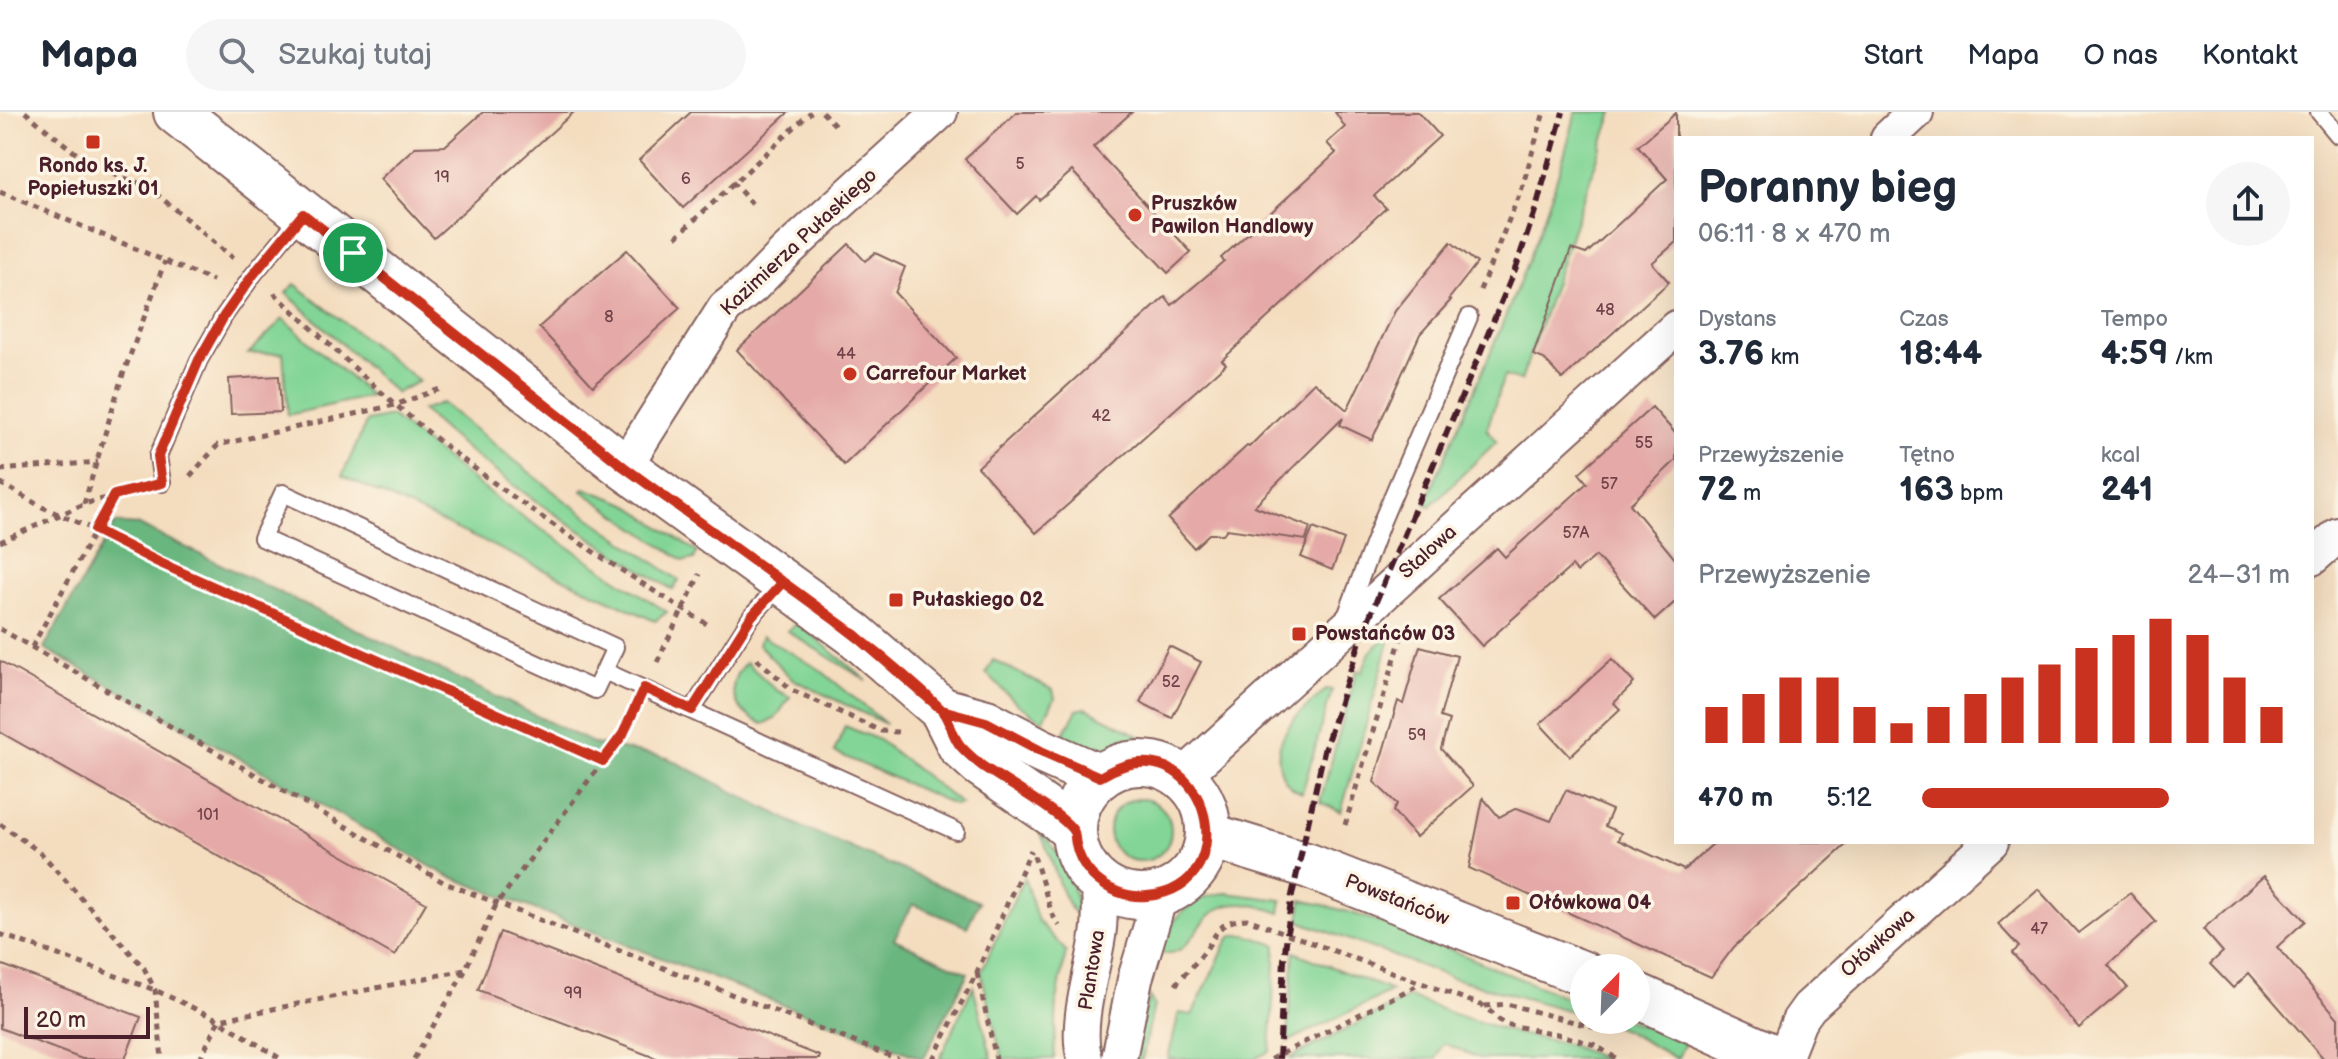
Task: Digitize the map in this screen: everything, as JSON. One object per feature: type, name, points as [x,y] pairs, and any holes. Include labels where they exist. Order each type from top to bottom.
[{"type":"street","name":"Kazimierza Pułaskiego","points":[[624,467],[725,308],[753,286],[786,252],[940,112]]},
{"type":"street","points":[[1890,136],[1916,112]]},
{"type":"street","points":[[185,114],[303,214],[624,467],[854,634],[942,710],[960,746],[1074,832]]},
{"type":"street","name":"Stalowa","points":[[1182,777],[1674,330]]},
{"type":"street","points":[[2314,556],[2338,535]]},
{"type":"street","points":[[942,710],[986,722],[1100,777]]},
{"type":"street","points":[[1159,765],[1182,777],[1199,797],[1207,822],[1208,835],[1201,860],[1174,888],[1161,893],[1127,895],[1106,887],[1083,864],[1074,832],[1080,801],[1100,777],[1122,766],[1159,765]]},
{"type":"street","name":"Powstańców","points":[[1208,835],[1309,866],[1570,969]]},
{"type":"street","name":"Ołówkowa","points":[[1784,1059],[1799,1021],[1809,1007],[1989,844]]},
{"type":"street","name":"Plantowa","points":[[1085,1059],[1082,1038],[1101,911],[1098,880]]},
{"type":"street","points":[[1119,1059],[1135,979],[1161,893]]},
{"type":"street","points":[[1650,1001],[1778,1059]]},
{"type":"lane","points":[[2319,112],[2338,135]]},
{"type":"lane","points":[[162,483],[158,456],[199,360],[224,316],[253,275],[303,214]]},
{"type":"lane","points":[[1342,629],[1376,535],[1469,317]]},
{"type":"lane","points":[[283,493],[615,647],[604,671],[595,690],[262,538],[283,493]]},
{"type":"lane","points":[[692,710],[751,617],[783,582]]},
{"type":"lane","points":[[604,671],[956,831]]},
{"type":"path","points":[[25,112],[93,167],[147,186],[236,260],[225,271]]},
{"type":"path","points":[[676,237],[811,112]]},
{"type":"path","points":[[822,112],[839,129]]},
{"type":"path","points":[[1469,317],[1522,188],[1544,112]]},
{"type":"path","points":[[732,182],[756,208]]},
{"type":"path","points":[[0,192],[215,282]]},
{"type":"path","points":[[84,504],[121,380],[165,261]]},
{"type":"path","points":[[266,286],[395,405],[560,531],[735,643],[792,690],[881,731],[896,731]]},
{"type":"path","points":[[0,542],[84,504],[191,476],[218,445],[395,405],[440,389]]},
{"type":"path","points":[[0,470],[98,462]]},
{"type":"path","points":[[0,483],[42,507],[158,562],[603,761]]},
{"type":"path","points":[[32,647],[114,495]]},
{"type":"path","points":[[414,1059],[465,970],[496,905],[623,734],[704,570]]},
{"type":"path","points":[[1345,825],[1404,628]]},
{"type":"path","points":[[0,629],[445,883],[898,1059]]},
{"type":"path","points":[[0,824],[41,853],[144,968],[155,990],[162,1059]]},
{"type":"path","points":[[933,1059],[977,972],[1032,849]]},
{"type":"path","points":[[1182,976],[1201,956],[1216,931],[1225,924],[1247,919],[1484,1006],[1504,1024],[1595,1045],[1617,1059]]},
{"type":"path","points":[[0,934],[155,990],[219,1020],[281,1059]]},
{"type":"path","points":[[219,1020],[465,970]]},
{"type":"path","points":[[977,972],[996,1059]]},
{"type":"path","points":[[1271,1059],[1421,984]]},
{"type":"path","points":[[1484,1006],[1507,1004],[1619,1035]]},
{"type":"path","points":[[200,1059],[219,1020]]},
{"type":"green space","points":[[1576,112],[1613,112],[1521,381],[1504,376],[1487,429],[1497,441],[1430,506],[1425,504],[1528,262]]},
{"type":"green space","points":[[295,284],[419,381],[396,393],[286,293]]},
{"type":"green space","points":[[283,319],[371,396],[288,415],[283,353],[248,354]]},
{"type":"green space","points":[[442,403],[567,502],[679,580],[673,590],[512,484],[422,410]]},
{"type":"green space","points":[[391,416],[502,503],[667,612],[655,621],[342,476],[367,421]]},
{"type":"green space","points":[[584,488],[627,504],[697,552],[694,559],[684,561],[582,491]]},
{"type":"green space","points":[[115,523],[139,525],[595,744],[668,758],[802,827],[979,902],[967,927],[913,904],[894,939],[968,973],[923,1059],[446,875],[44,648]]},
{"type":"green space","points":[[798,623],[867,681],[787,631]]},
{"type":"green space","points":[[1392,632],[1341,812],[1320,802],[1357,670],[1362,672],[1370,652]]},
{"type":"green space","points":[[762,636],[819,669],[886,724],[792,679],[758,644]]},
{"type":"green space","points":[[993,660],[1053,690],[1055,698],[1043,721],[1017,704],[986,673]]},
{"type":"green space","points":[[746,662],[776,690],[790,697],[775,719],[763,724],[745,713],[735,698],[734,681]]},
{"type":"green space","points":[[1327,689],[1332,690],[1302,793],[1289,785],[1282,775],[1280,746],[1290,724]]},
{"type":"green space","points":[[1086,708],[1157,745],[1091,750],[1060,741],[1077,710]]},
{"type":"green space","points":[[845,726],[879,740],[961,804],[955,805],[834,752]]},
{"type":"green space","points":[[1140,799],[1162,808],[1171,830],[1162,852],[1140,861],[1118,852],[1109,830],[1118,808]]},
{"type":"green space","points":[[1037,827],[1052,845],[1065,870],[1080,919],[1065,899]]},
{"type":"green space","points":[[1024,877],[1038,921],[1066,951],[1057,1001],[1054,1059],[1002,1059],[981,972]]},
{"type":"green space","points":[[1227,893],[1282,900],[1280,913],[1250,905],[1229,905],[1203,922],[1186,945],[1174,952],[1159,953],[1169,930],[1183,911],[1203,898]]},
{"type":"green space","points":[[1302,900],[1374,920],[1570,999],[1570,1011],[1450,977],[1299,921]]},
{"type":"green space","points":[[1234,935],[1247,935],[1276,945],[1270,1051],[1254,1059],[1168,1059],[1179,1013],[1192,1015],[1228,940]]},
{"type":"green space","points":[[1294,952],[1392,991],[1287,1042]]},
{"type":"green space","points":[[973,986],[992,1059],[940,1059],[940,1058]]},
{"type":"green space","points":[[1149,996],[1154,1005],[1142,1059],[1131,1059]]},
{"type":"green space","points":[[1409,997],[1453,1014],[1514,1033],[1567,1044],[1605,1059],[1481,1059],[1443,1043],[1436,1059],[1288,1059]]},
{"type":"green space","points":[[1650,1029],[1685,1043],[1677,1059],[1631,1034],[1650,1034]]},
{"type":"building","points":[[483,112],[574,112],[434,238],[380,179],[415,147],[445,146]]},
{"type":"building","points":[[691,112],[789,112],[683,208],[639,160]]},
{"type":"building","points":[[1017,112],[1132,112],[1093,147],[1191,252],[1168,273],[1072,171],[1039,200],[1036,196],[1017,214],[965,159]]},
{"type":"building","points":[[1335,112],[1418,112],[1440,136],[1374,196],[1386,208],[1222,360],[1226,364],[1036,533],[978,467],[1165,297],[1172,305],[1224,261],[1221,258],[1336,153],[1327,143],[1345,127]]},
{"type":"building","points":[[1676,113],[1674,244],[1652,263],[1669,282],[1562,379],[1544,359],[1533,355],[1571,249],[1586,254],[1667,179],[1638,146]]},
{"type":"building","points":[[1451,242],[1477,263],[1451,300],[1420,334],[1372,440],[1340,425],[1343,418],[1254,506],[1310,527],[1306,540],[1227,529],[1223,534],[1209,534],[1194,548],[1168,519],[1249,447],[1314,382],[1347,410],[1395,311]]},
{"type":"building","points":[[849,244],[865,261],[875,253],[905,267],[895,293],[956,358],[844,465],[737,350]]},
{"type":"building","points":[[627,250],[680,308],[593,386],[539,327]]},
{"type":"building","points":[[279,376],[281,412],[231,414],[229,379]]},
{"type":"building","points":[[1652,407],[1674,432],[1674,462],[1630,504],[1674,558],[1674,603],[1655,620],[1596,556],[1577,572],[1572,566],[1482,646],[1439,599],[1497,548],[1505,557],[1587,483],[1579,473]]},
{"type":"building","points":[[1313,528],[1344,540],[1332,570],[1301,557]]},
{"type":"building","points":[[1169,646],[1201,662],[1172,718],[1140,702]]},
{"type":"building","points":[[1420,646],[1457,656],[1440,717],[1449,720],[1441,749],[1473,786],[1416,837],[1393,811],[1397,804],[1374,782],[1398,701],[1403,704]]},
{"type":"building","points":[[1612,659],[1634,683],[1614,703],[1620,709],[1570,756],[1540,724]]},
{"type":"building","points":[[0,661],[426,903],[395,956],[0,732]]},
{"type":"building","points":[[1566,790],[1612,810],[1605,826],[1621,833],[1618,840],[1684,870],[1713,844],[1847,844],[1734,947],[1711,977],[1469,868],[1483,798],[1499,817],[1517,808],[1551,821]]},
{"type":"building","points":[[2264,876],[2305,921],[2277,947],[2338,1018],[2338,1059],[2324,1059],[2249,973],[2233,988],[2210,964],[2223,952],[2203,929]]},
{"type":"building","points":[[2038,889],[2078,933],[2130,893],[2156,922],[2108,965],[2127,987],[2079,1028],[2012,953],[2019,947],[1998,924]]},
{"type":"building","points":[[500,932],[820,1056],[819,1059],[658,1059],[478,990]]},
{"type":"building","points":[[0,964],[141,1017],[125,1059],[82,1059],[0,1028]]},
{"type":"railway","points":[[1279,1059],[1284,960],[1291,900],[1324,751],[1362,635],[1516,267],[1563,112]]},
{"type":"place","name":"Rondo ks. J. Popiełuszki 01","points":[[93,142]]},
{"type":"place","name":"Pruszków Pawilon Handlowy","points":[[1135,215]]},
{"type":"place","name":"Carrefour Market","points":[[850,374]]},
{"type":"place","name":"Pułaskiego 02","points":[[896,600]]},
{"type":"place","name":"Powstańców 03","points":[[1299,634]]},
{"type":"place","name":"Ołówkowa 04","points":[[1513,903]]},
{"type":"route","points":[[353,253],[303,214],[253,275],[224,316],[199,360],[158,456],[162,483],[114,495],[95,530],[158,562],[341,641],[603,761],[623,734],[644,688],[692,710],[751,617],[783,582],[854,634],[942,710],[960,746],[980,764],[1074,832],[1083,864],[1106,887],[1127,895],[1161,893],[1184,881],[1201,860],[1208,835],[1207,822],[1199,797],[1182,777],[1159,765],[1147,763],[1122,766],[1100,777],[986,722],[942,710],[899,672],[854,634],[783,582],[724,541],[624,467],[353,253]]}]
